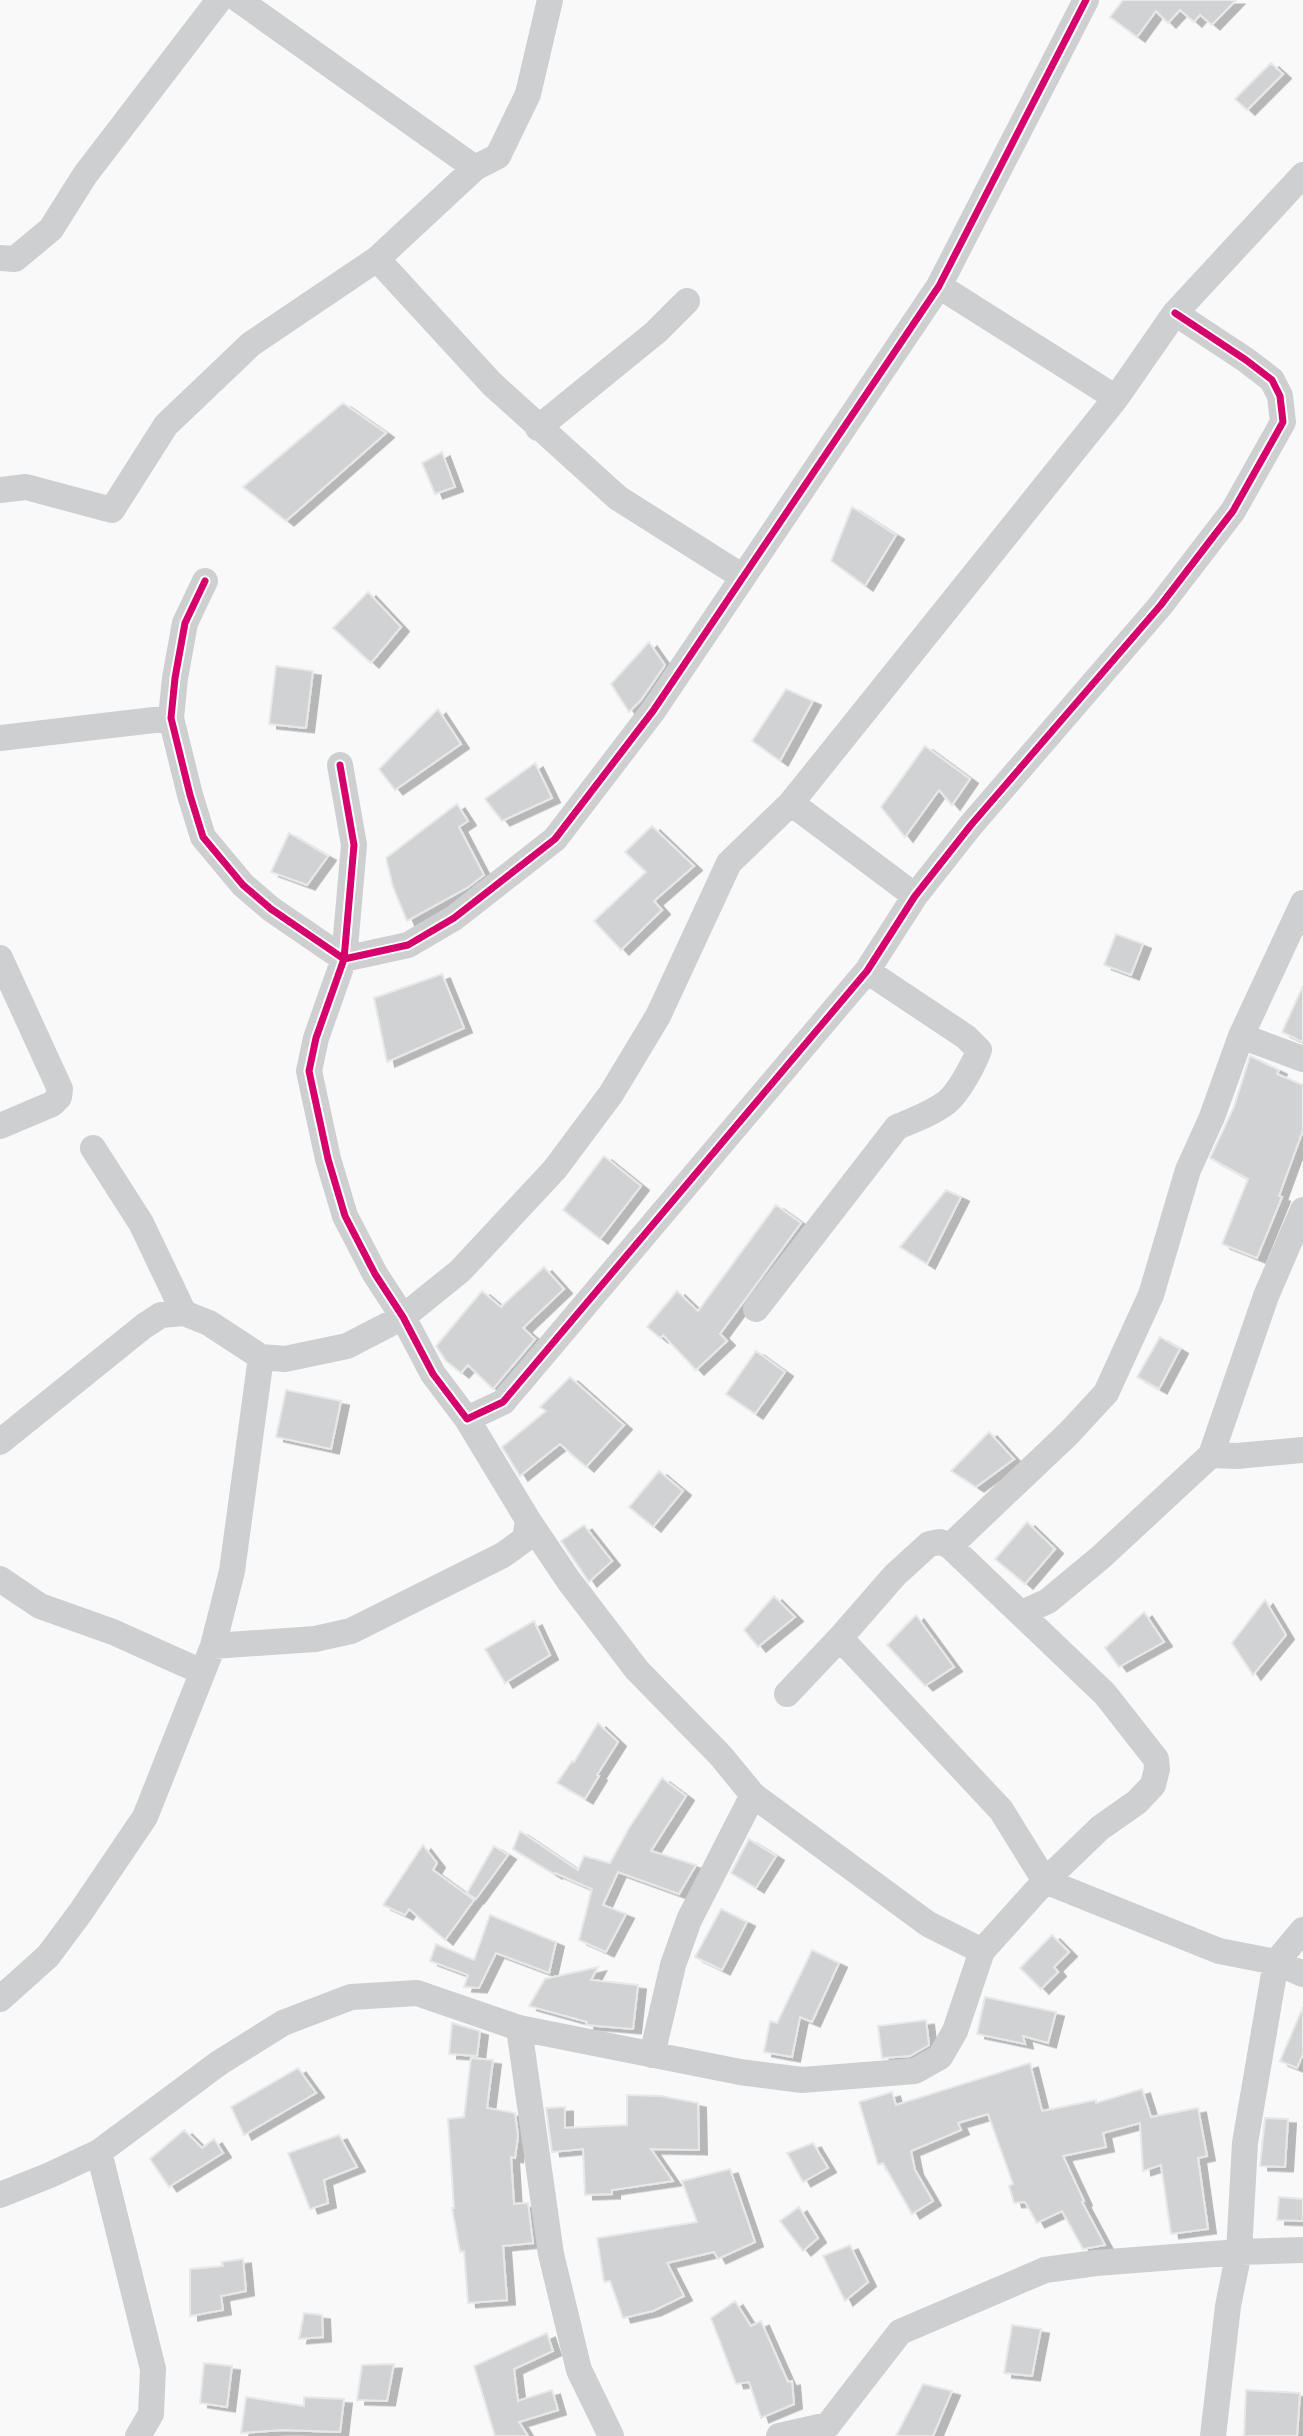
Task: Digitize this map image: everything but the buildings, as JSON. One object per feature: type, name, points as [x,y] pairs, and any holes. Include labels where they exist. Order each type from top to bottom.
[{"type":"street","points":[[0,258],[15,259],[51,229],[85,175],[219,0]]},
{"type":"street","points":[[239,0],[475,168]]},
{"type":"street","points":[[0,490],[26,487],[113,510],[166,425],[251,344],[377,259],[475,168],[499,156],[528,93],[550,0]]},
{"type":"street","points":[[205,581],[185,623],[171,718],[203,837],[243,885],[344,959],[408,945],[454,918],[555,839],[653,711],[939,286],[1086,0]]},
{"type":"street","points":[[0,1442],[144,1325],[161,1315],[184,1313],[209,1323],[261,1357],[285,1359],[348,1346],[403,1317],[460,1271],[555,1169],[611,1094],[658,1016],[729,863],[791,803],[1116,398],[1175,313],[1303,175]]},
{"type":"street","points":[[377,259],[492,384],[618,498],[743,577]]},
{"type":"street","points":[[939,286],[1116,398]]},
{"type":"street","points":[[538,428],[656,331],[687,301]]},
{"type":"street","points":[[467,1419],[503,1402],[867,971],[915,896],[971,825],[1160,606],[1233,511],[1283,422],[1280,396],[1272,380],[1175,313]]},
{"type":"street","points":[[0,738],[171,718]]},
{"type":"street","points":[[340,765],[354,845],[344,959],[316,1038],[309,1071],[328,1159],[345,1216],[374,1274],[403,1317],[433,1374],[467,1419],[528,1520],[569,1581],[637,1670],[720,1756],[753,1796],[928,1924],[982,1951]]},
{"type":"street","points":[[791,803],[915,896]]},
{"type":"street","points":[[950,1546],[1069,1433],[1106,1393],[1151,1295],[1188,1170],[1212,1117],[1241,1036],[1303,903]]},
{"type":"street","points":[[0,958],[60,1089],[59,1097],[52,1104],[0,1126]]},
{"type":"street","points":[[756,1309],[897,1127],[949,1101],[975,1062],[979,1050],[967,1037],[867,971]]},
{"type":"street","points":[[1241,1036],[1303,1059]]},
{"type":"street","points":[[93,1148],[141,1223],[184,1313]]},
{"type":"street","points":[[1022,1614],[1048,1601],[1101,1557],[1211,1455],[1266,1296],[1303,1210]]},
{"type":"street","points":[[0,1999],[48,1956],[145,1817],[213,1646],[232,1571],[261,1357]]},
{"type":"street","points":[[1211,1455],[1303,1450]]},
{"type":"street","points":[[213,1646],[315,1639],[351,1631],[503,1555],[525,1539],[528,1520]]},
{"type":"street","points":[[0,2195],[99,2152],[219,2063],[283,2023],[351,1997],[417,1993],[519,2028],[740,2072],[802,2080],[915,2071],[940,2057],[955,2031],[982,1951],[1045,1881],[1100,1828],[1137,1802],[1153,1785],[1157,1769],[1156,1759],[1105,1694],[950,1546],[940,1542],[929,1544],[895,1575],[786,1694]]},
{"type":"street","points":[[0,1579],[40,1606],[113,1632],[202,1672]]},
{"type":"street","points":[[840,1638],[1001,1811],[1045,1881],[1219,1951],[1276,1962],[1303,1973]]},
{"type":"street","points":[[652,2054],[673,1965],[689,1920],[753,1796]]},
{"type":"street","points":[[1213,2436],[1228,2306],[1239,2252],[1245,2143],[1276,1962],[1303,1930]]},
{"type":"street","points":[[519,2028],[551,2254],[579,2370],[611,2436]]},
{"type":"street","points":[[99,2152],[153,2369],[151,2414],[138,2436]]},
{"type":"street","points":[[779,2436],[828,2425],[900,2332],[1045,2270],[1096,2263],[1303,2250]]},
{"type":"cycle path","points":[[205,581],[185,623],[171,718],[203,837],[243,885],[271,909],[344,959],[408,945],[454,918],[555,839],[653,711],[939,286],[1086,0]]},
{"type":"cycle path","points":[[340,765],[354,845],[344,959],[316,1038],[309,1071],[328,1159],[345,1216],[433,1374],[467,1419],[503,1402],[867,971],[915,896],[971,825],[1160,606],[1233,511],[1283,422],[1280,396],[1272,380],[1175,313]]}]
